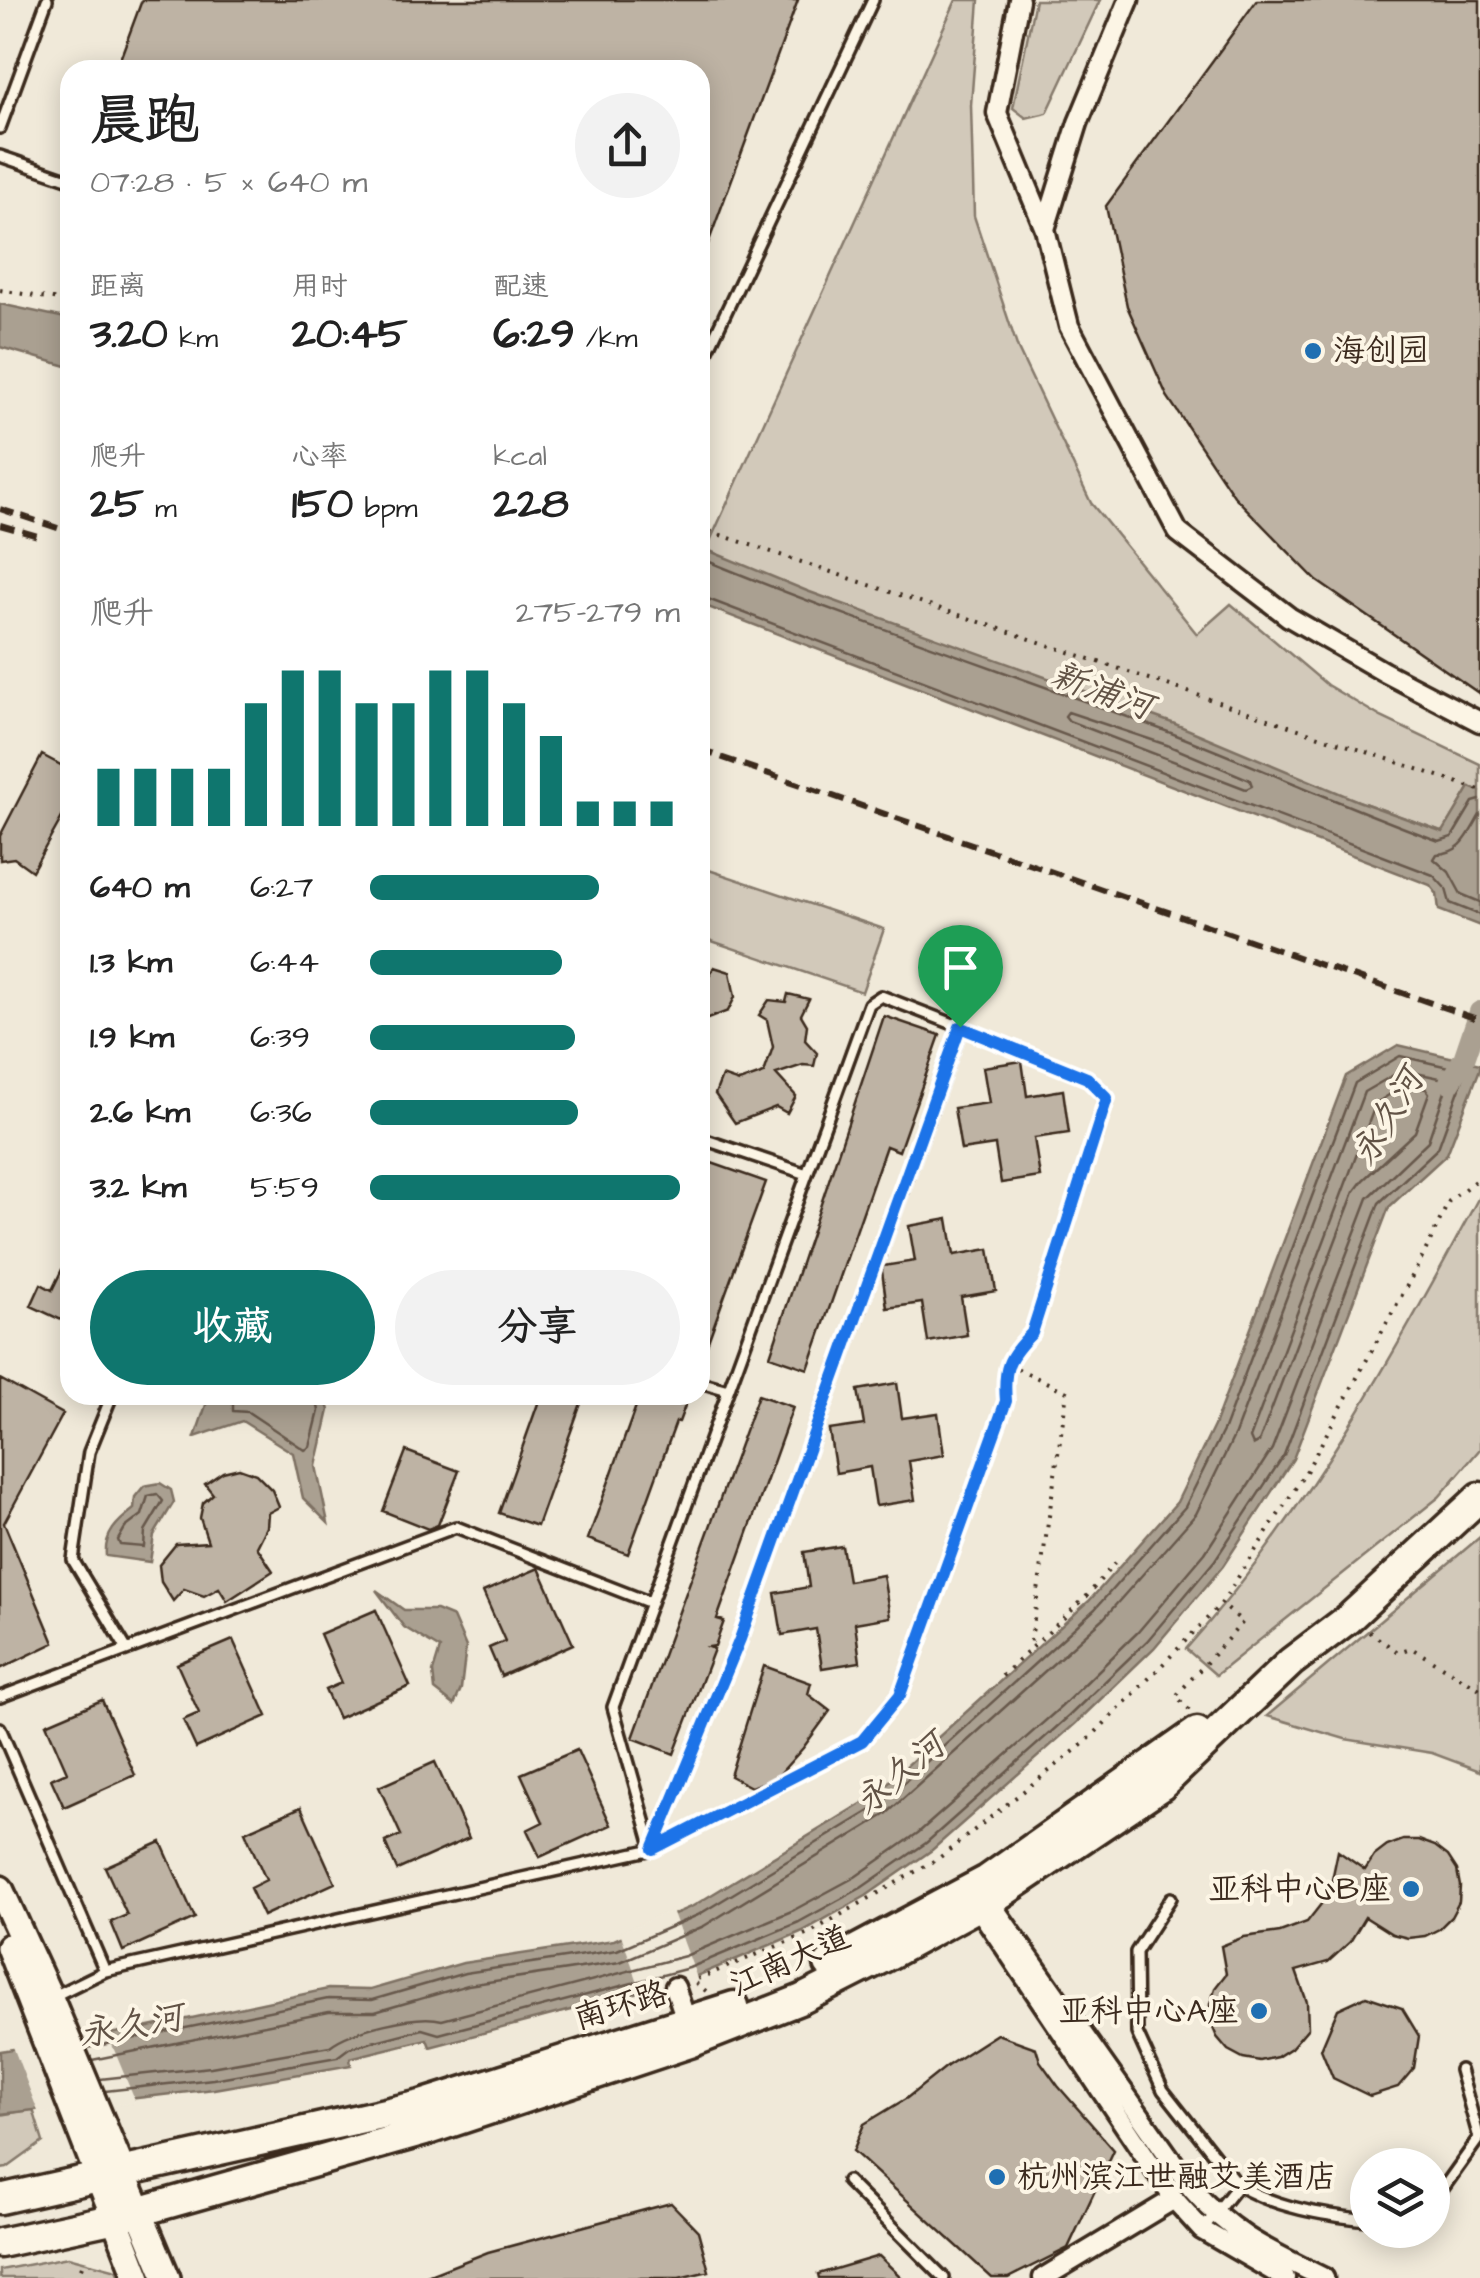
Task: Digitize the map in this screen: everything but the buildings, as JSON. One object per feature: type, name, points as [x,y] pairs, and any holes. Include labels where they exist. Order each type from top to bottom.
[{"type":"main road","name":"江南大道","points":[[0,2243],[128,2214],[425,2132],[690,2043],[802,1999],[983,1904],[1161,1786],[1291,1662],[1348,1619],[1480,1497]]},
{"type":"main road","name":"南环路","points":[[112,2175],[421,2104],[687,2023],[792,1984],[988,1880],[1142,1773],[1291,1662]]},
{"type":"main road","points":[[0,1889],[128,2214],[167,2278]]},
{"type":"main road","points":[[0,1926],[49,2012]]},
{"type":"main road","points":[[0,2199],[112,2175]]},
{"type":"main road","points":[[128,2214],[138,2278]]},
{"type":"street","points":[[1019,0],[997,113],[1045,229],[1068,326],[1178,532],[1289,618],[1480,722]]},
{"type":"street","points":[[1045,229],[1078,123],[1130,0]]},
{"type":"street","points":[[983,1904],[1174,2199],[1285,2278]]},
{"type":"street","points":[[983,1904],[1192,2189],[1208,2223],[1324,2278]]},
{"type":"street","points":[[674,1987],[687,2023]]},
{"type":"street","points":[[1043,2278],[1174,2199]]},
{"type":"lane","points":[[0,128],[47,0]]},
{"type":"lane","points":[[710,346],[873,0]]},
{"type":"lane","points":[[0,156],[60,177]]},
{"type":"lane","points":[[881,996],[960,1027],[740,1639],[653,1849],[613,1707],[869,1004],[881,996]]},
{"type":"lane","points":[[710,1141],[807,1174]]},
{"type":"lane","points":[[710,1385],[728,1390]]},
{"type":"lane","points":[[108,1405],[89,1452],[73,1560],[126,1648]]},
{"type":"lane","points":[[0,1696],[456,1527],[651,1603]]},
{"type":"lane","points":[[0,1728],[105,1970]]},
{"type":"lane","points":[[49,2012],[105,1970],[653,1849]]},
{"type":"lane","points":[[1171,1898],[1136,1952],[1137,2032],[1162,2090],[1238,2185],[1254,2195],[1319,2214],[1350,2218]]},
{"type":"lane","points":[[1450,2179],[1480,2138],[1460,2070]]},
{"type":"lane","points":[[848,2181],[944,2278]]},
{"type":"lane","points":[[1208,2223],[1238,2185]]},
{"type":"path","points":[[0,290],[60,300]]},
{"type":"path","points":[[710,531],[1480,790]]},
{"type":"path","points":[[653,1849],[862,1741],[900,1695],[1006,1401],[1004,1376],[1008,1364],[1013,1351],[1032,1333],[1107,1098],[1087,1078],[960,1027]]},
{"type":"path","points":[[694,1980],[811,1932],[939,1858],[1087,1741],[1222,1604],[1307,1470],[1450,1201],[1480,1177]]},
{"type":"path","points":[[1008,1364],[1067,1392],[1030,1647]]},
{"type":"path","points":[[1002,1676],[1086,1597],[1119,1558]]},
{"type":"path","points":[[1176,1696],[1242,1622],[1222,1604]]},
{"type":"path","points":[[1348,1619],[1398,1652],[1411,1648],[1480,1689]]},
{"type":"path","points":[[77,2278],[84,2261]]},
{"type":"shaded area","points":[[956,0],[979,0],[971,105],[974,216],[1018,349],[1091,503],[1197,634],[1231,604],[1327,685],[1381,717],[1480,764],[1480,791],[1470,787],[1444,832],[710,567],[710,541]]},
{"type":"shaded area","points":[[1035,0],[1100,0],[1047,113],[1026,118],[1013,108]]},
{"type":"shaded area","points":[[710,870],[884,929],[862,992],[710,940]]},
{"type":"shaded area","points":[[1480,1195],[1480,1449],[1439,1497],[1216,1675],[1186,1649],[1271,1543],[1346,1431]]},
{"type":"shaded area","points":[[1480,1537],[1480,1771],[1432,1753],[1345,1739],[1267,1716]]},
{"type":"shaded area","points":[[33,2109],[43,2142],[0,2169],[0,2115]]},
{"type":"shaded area","points":[[68,2257],[117,2270],[121,2278],[0,2278],[0,2270]]},
{"type":"water","points":[[0,304],[60,317],[60,364],[0,347]]},
{"type":"water","points":[[710,551],[807,591],[1175,724],[1358,801],[1443,832],[1470,787],[1480,791],[1480,926],[1439,910],[1437,894],[1430,885],[710,608]]},
{"type":"water","points":[[1398,1045],[1480,1064],[1480,1069],[1447,1154],[1389,1207],[1293,1459],[1223,1566],[1154,1648],[932,1850],[866,1896],[803,1931],[692,1978],[430,2047],[427,2039],[350,2058],[351,2065],[214,2089],[0,2114],[0,2051],[140,2029],[328,1989],[370,1990],[463,1963],[614,1940],[693,1906],[871,1798],[1089,1601],[1177,1502],[1214,1426],[1346,1076]]},
{"type":"water","points":[[206,1405],[327,1405],[316,1466],[328,1523],[303,1498],[293,1453],[242,1421],[195,1437]]},
{"type":"water","points":[[160,1483],[171,1490],[174,1502],[154,1535],[150,1562],[106,1556],[109,1535],[134,1509],[135,1497],[144,1486]]},
{"type":"water","points":[[376,1590],[404,1610],[436,1610],[453,1617],[466,1647],[461,1689],[454,1705],[435,1690],[433,1672],[440,1649],[404,1627]]},
{"type":"pier","points":[[672,1910],[698,1981],[643,1996],[620,1932]]},
{"type":"pier","points":[[106,2030],[136,2103],[39,2114],[12,2044]]},
{"type":"waterway","name":"永久河","points":[[1450,1082],[1464,1059],[1480,1012]]},
{"type":"railway","points":[[0,509],[60,529]]},
{"type":"railway","points":[[0,525],[41,537]]},
{"type":"railway","points":[[710,753],[1480,1020]]},
{"type":"place","name":"海创园","points":[[1313,351]]},
{"type":"place","name":"亚科中心B座","points":[[1411,1889]]},
{"type":"place","name":"亚科中心A座","points":[[1259,2011]]},
{"type":"place","name":"杭州滨江世融艾美酒店","points":[[997,2177]]},
{"type":"route","points":[[960,1027],[1087,1078],[1107,1098],[1032,1333],[1013,1351],[1004,1376],[1006,1401],[900,1695],[862,1741],[653,1849],[740,1639],[960,1027]]},
{"type":"water label","name":"新浦河","points":[[1102,691]]}]
